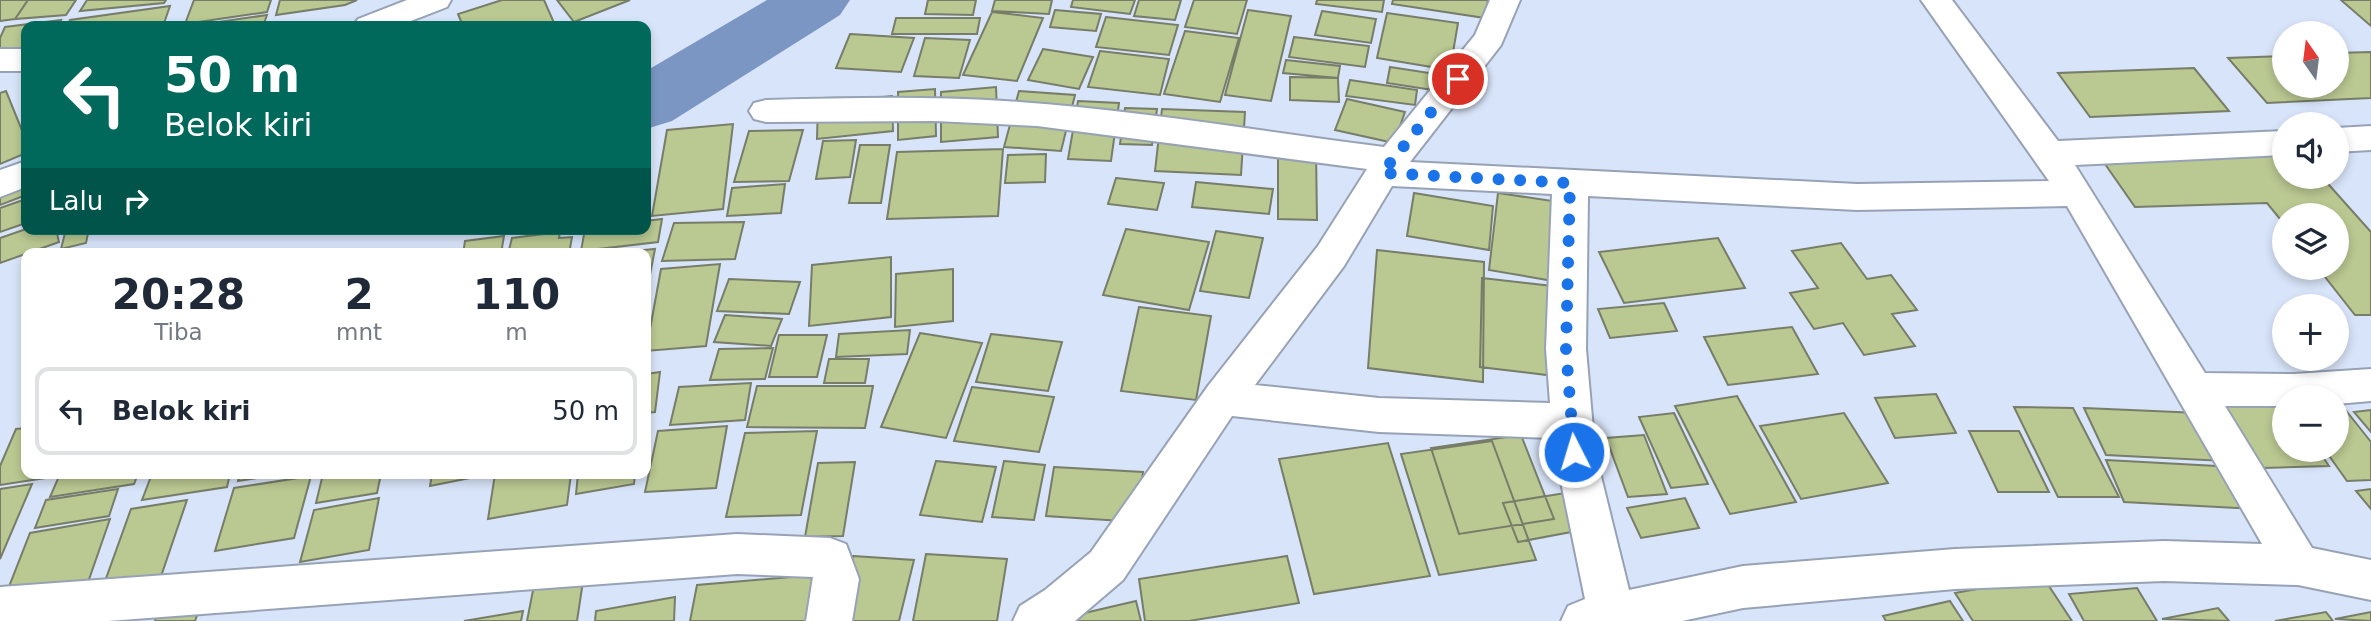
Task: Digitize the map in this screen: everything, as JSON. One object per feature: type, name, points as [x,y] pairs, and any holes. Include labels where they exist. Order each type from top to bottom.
[{"type":"street","points":[[382,21],[436,0]]},
{"type":"street","points":[[1036,621],[1061,605],[1107,566],[1222,398],[1331,256],[1388,167],[1490,38],[1505,0]]},
{"type":"street","points":[[1936,0],[2077,193],[2298,565]]},
{"type":"street","points":[[0,60],[21,61]]},
{"type":"street","points":[[766,111],[903,108],[1035,114],[1388,167],[1570,183],[1857,197],[2077,193]]},
{"type":"street","points":[[2349,139],[2371,138]]},
{"type":"street","points":[[2048,154],[2272,143]]},
{"type":"street","points":[[0,184],[21,175]]},
{"type":"street","points":[[1570,183],[1566,349],[1571,421],[1603,618],[1743,587],[1955,569],[2164,561],[2298,565],[2371,580]]},
{"type":"street","points":[[2193,389],[2294,390],[2371,385]]},
{"type":"street","points":[[1222,398],[1379,415],[1571,421]]},
{"type":"street","points":[[0,608],[737,554],[830,558],[836,579],[829,621]]},
{"type":"building","points":[[0,0],[28,0],[15,19],[0,21]]},
{"type":"building","points":[[28,0],[76,0],[66,15],[15,19]]},
{"type":"building","points":[[87,0],[166,0],[164,3],[80,11]]},
{"type":"building","points":[[194,0],[271,0],[267,12],[206,21],[186,21]]},
{"type":"building","points":[[280,0],[357,0],[345,5],[276,15]]},
{"type":"building","points":[[502,0],[544,0],[553,21],[461,21],[458,14]]},
{"type":"building","points":[[557,0],[630,0],[577,21],[573,21]]},
{"type":"building","points":[[928,0],[976,0],[973,15],[925,14]]},
{"type":"building","points":[[995,0],[1052,0],[1049,14],[992,11]]},
{"type":"building","points":[[1073,0],[1135,0],[1130,14],[1071,7]]},
{"type":"building","points":[[1139,0],[1181,0],[1175,20],[1134,16]]},
{"type":"building","points":[[1194,0],[1247,0],[1237,34],[1185,27]]},
{"type":"building","points":[[1317,0],[1384,0],[1382,12],[1316,4]]},
{"type":"building","points":[[1393,0],[1488,0],[1485,18],[1392,4]]},
{"type":"building","points":[[2341,0],[2371,0],[2371,26]]},
{"type":"building","points":[[170,6],[165,21],[70,20]]},
{"type":"building","points":[[1055,10],[1101,14],[1096,31],[1050,27]]},
{"type":"building","points":[[1248,10],[1291,16],[1271,101],[1225,95]]},
{"type":"building","points":[[1322,11],[1376,19],[1371,43],[1315,35]]},
{"type":"building","points":[[992,12],[1043,18],[1017,81],[963,75]]},
{"type":"building","points":[[1387,13],[1458,23],[1450,70],[1377,58]]},
{"type":"building","points":[[267,15],[265,21],[226,21]]},
{"type":"building","points":[[1106,17],[1178,25],[1169,55],[1096,47]]},
{"type":"building","points":[[896,18],[980,18],[977,34],[892,34]]},
{"type":"building","points":[[21,25],[21,54],[0,56],[0,38],[5,27]]},
{"type":"building","points":[[1185,31],[1239,38],[1220,102],[1164,94]]},
{"type":"building","points":[[850,34],[914,38],[901,72],[836,68]]},
{"type":"building","points":[[1294,37],[1369,46],[1365,67],[1289,57]]},
{"type":"building","points":[[925,38],[970,40],[959,78],[914,76]]},
{"type":"building","points":[[1043,49],[1093,57],[1079,89],[1028,80]]},
{"type":"building","points":[[1100,51],[1169,59],[1160,95],[1088,87]]},
{"type":"building","points":[[2371,52],[2371,98],[2267,103],[2228,58],[2272,56],[2272,98],[2349,98],[2349,53]]},
{"type":"building","points":[[1286,60],[1340,66],[1338,78],[1283,73]]},
{"type":"building","points":[[1390,67],[1436,74],[1433,90],[1387,83]]},
{"type":"building","points":[[2194,68],[2229,111],[2090,117],[2058,73]]},
{"type":"building","points":[[1290,77],[1338,78],[1339,102],[1290,100]]},
{"type":"building","points":[[1350,80],[1417,90],[1415,105],[1346,96]]},
{"type":"building","points":[[996,87],[998,137],[941,142],[941,92]]},
{"type":"building","points":[[935,89],[936,136],[898,140],[898,92]]},
{"type":"building","points":[[6,91],[21,128],[21,155],[0,164],[0,93]]},
{"type":"building","points":[[1019,91],[1075,95],[1061,151],[1004,147]]},
{"type":"building","points":[[892,96],[893,131],[817,139],[818,103]]},
{"type":"building","points":[[1347,99],[1405,112],[1394,143],[1335,130]]},
{"type":"building","points":[[1078,101],[1119,103],[1111,161],[1068,159]]},
{"type":"building","points":[[1125,108],[1157,109],[1152,145],[1120,144]]},
{"type":"building","points":[[1162,109],[1245,112],[1241,175],[1155,171]]},
{"type":"building","points":[[733,124],[723,209],[652,216],[667,130]]},
{"type":"building","points":[[803,130],[789,181],[734,182],[749,131]]},
{"type":"building","points":[[856,140],[850,177],[816,179],[823,141]]},
{"type":"building","points":[[860,145],[890,145],[881,203],[849,203]]},
{"type":"building","points":[[1003,149],[998,216],[887,219],[897,152]]},
{"type":"building","points":[[2272,149],[2272,189],[2333,189],[2345,203],[2272,203],[2272,209],[2267,203],[2135,207],[2098,154]]},
{"type":"building","points":[[1278,150],[1316,151],[1317,220],[1278,219]]},
{"type":"building","points":[[1046,154],[1045,182],[1005,183],[1008,155]]},
{"type":"building","points":[[1116,178],[1164,183],[1157,210],[1108,204]]},
{"type":"building","points":[[21,182],[21,197],[0,205],[0,189]]},
{"type":"building","points":[[1196,182],[1273,189],[1269,214],[1192,207]]},
{"type":"building","points":[[785,184],[781,213],[727,216],[732,188]]},
{"type":"building","points":[[1414,193],[1493,206],[1489,250],[1407,236]]},
{"type":"building","points":[[1498,193],[1559,202],[1553,281],[1489,270]]},
{"type":"building","points":[[21,201],[21,225],[0,232],[0,208]]},
{"type":"building","points":[[2349,207],[2371,232],[2371,315],[2355,315],[2349,307],[2349,294],[2338,294],[2327,280],[2349,280]]},
{"type":"building","points":[[662,219],[658,242],[582,248],[584,235],[651,235],[651,220]]},
{"type":"building","points":[[744,222],[735,259],[662,261],[674,223]]},
{"type":"building","points":[[1126,229],[1209,242],[1189,310],[1103,295]]},
{"type":"building","points":[[21,231],[21,235],[57,235],[59,242],[42,248],[21,248],[21,256],[0,263],[0,238]]},
{"type":"building","points":[[1216,231],[1263,238],[1249,298],[1200,291]]},
{"type":"building","points":[[64,235],[88,235],[86,243],[61,248]]},
{"type":"building","points":[[536,235],[572,237],[570,248],[510,248],[512,238]]},
{"type":"building","points":[[504,236],[502,248],[464,248],[465,241]]},
{"type":"building","points":[[1718,238],[1745,288],[1624,303],[1599,252]]},
{"type":"building","points":[[1841,243],[1867,279],[1891,275],[1917,310],[1892,314],[1915,346],[1864,355],[1843,323],[1814,329],[1790,293],[1818,288],[1792,251]]},
{"type":"building","points":[[651,249],[655,249],[651,269]]},
{"type":"building","points":[[1377,250],[1484,262],[1483,382],[1368,368]]},
{"type":"building","points":[[891,257],[891,317],[809,326],[812,265]]},
{"type":"building","points":[[720,264],[706,346],[651,351],[651,324],[661,269]]},
{"type":"building","points":[[953,269],[953,321],[895,327],[896,274]]},
{"type":"building","points":[[1482,278],[1552,286],[1555,376],[1480,367]]},
{"type":"building","points":[[729,279],[800,282],[789,314],[717,311]]},
{"type":"building","points":[[1664,303],[1677,331],[1610,338],[1598,309]]},
{"type":"building","points":[[1139,307],[1211,316],[1196,400],[1121,391]]},
{"type":"building","points":[[725,315],[782,319],[771,346],[714,342]]},
{"type":"building","points":[[1792,327],[1818,374],[1728,385],[1704,337]]},
{"type":"building","points":[[910,330],[907,354],[836,357],[839,334]]},
{"type":"building","points":[[920,333],[982,343],[946,438],[881,427]]},
{"type":"building","points":[[991,334],[1062,342],[1048,391],[976,382]]},
{"type":"building","points":[[779,335],[827,335],[817,377],[769,377]]},
{"type":"building","points":[[773,348],[765,379],[710,380],[719,349]]},
{"type":"building","points":[[829,359],[869,359],[865,383],[824,383]]},
{"type":"building","points":[[660,372],[655,412],[651,412],[651,373]]},
{"type":"building","points":[[751,383],[745,420],[670,425],[679,387]]},
{"type":"building","points":[[757,386],[873,386],[865,428],[747,427]]},
{"type":"building","points":[[972,387],[1054,397],[1039,452],[954,441]]},
{"type":"building","points":[[1936,394],[1956,433],[1895,438],[1875,398]]},
{"type":"building","points":[[1737,396],[1796,502],[1730,514],[1675,406]]},
{"type":"building","points":[[2218,400],[2272,401],[2272,462],[2326,462],[2329,466],[2263,468]]},
{"type":"building","points":[[2014,407],[2073,408],[2119,497],[2058,497]]},
{"type":"building","points":[[2084,408],[2199,413],[2224,461],[2106,455]]},
{"type":"building","points":[[2371,410],[2371,432],[2354,412]]},
{"type":"building","points":[[1674,413],[1708,484],[1671,488],[1639,417]]},
{"type":"building","points":[[1844,413],[1888,483],[1801,499],[1760,426]]},
{"type":"building","points":[[2349,414],[2371,442],[2371,480],[2347,481],[2334,462],[2349,462]]},
{"type":"building","points":[[727,426],[716,488],[645,492],[648,479],[651,479],[651,464],[658,431]]},
{"type":"building","points":[[21,428],[21,479],[39,479],[0,485],[0,466],[16,429]]},
{"type":"building","points":[[817,431],[801,515],[726,517],[745,433]]},
{"type":"building","points":[[1969,431],[2019,431],[2049,492],[1998,492]]},
{"type":"building","points":[[1521,435],[1554,519],[1459,534],[1431,448]]},
{"type":"building","points":[[1644,435],[1667,494],[1628,497],[1606,438]]},
{"type":"building","points":[[1492,441],[1536,560],[1439,575],[1401,454]]},
{"type":"building","points":[[1388,443],[1430,576],[1314,594],[1279,459]]},
{"type":"building","points":[[2106,460],[2235,467],[2256,509],[2124,502]]},
{"type":"building","points":[[936,461],[996,467],[982,522],[920,515]]},
{"type":"building","points":[[1004,461],[1045,465],[1034,520],[992,517]]},
{"type":"building","points":[[855,462],[843,536],[805,537],[818,463]]},
{"type":"building","points":[[1054,467],[1143,472],[1137,522],[1046,516]]},
{"type":"building","points":[[58,479],[136,479],[134,484],[50,497]]},
{"type":"building","points":[[150,479],[229,479],[227,487],[142,500]]},
{"type":"building","points":[[292,479],[310,479],[294,538],[215,551],[234,488]]},
{"type":"building","points":[[322,479],[380,479],[377,493],[316,503]]},
{"type":"building","points":[[431,479],[465,479],[430,486]]},
{"type":"building","points":[[494,479],[570,479],[567,505],[488,519]]},
{"type":"building","points":[[578,479],[634,479],[634,484],[576,494]]},
{"type":"building","points":[[32,484],[0,559],[0,489]]},
{"type":"building","points":[[118,489],[109,516],[35,528],[46,500]]},
{"type":"building","points":[[2371,489],[2371,509],[2356,491]]},
{"type":"building","points":[[1565,493],[1582,530],[1518,542],[1503,503]]},
{"type":"building","points":[[379,498],[369,550],[300,562],[314,510]]},
{"type":"building","points":[[1685,498],[1699,528],[1641,538],[1627,508]]},
{"type":"building","points":[[187,500],[157,588],[99,598],[131,509]]},
{"type":"building","points":[[110,519],[86,588],[3,602],[30,533]]},
{"type":"building","points":[[926,554],[1007,559],[997,621],[913,621]]},
{"type":"building","points":[[853,556],[914,560],[899,621],[834,621]]},
{"type":"building","points":[[1287,556],[1299,603],[1189,621],[1145,621],[1139,579]]},
{"type":"building","points":[[585,568],[577,621],[527,621],[536,575]]},
{"type":"building","points":[[827,574],[822,621],[690,621],[697,585]]},
{"type":"building","points":[[2043,577],[2072,621],[1973,621],[1955,593]]},
{"type":"building","points":[[2137,588],[2157,621],[2084,621],[2069,594]]},
{"type":"building","points":[[675,597],[674,621],[595,621],[596,611]]},
{"type":"building","points":[[1136,601],[1141,621],[1064,621],[1063,618]]},
{"type":"building","points":[[1950,601],[1963,621],[1886,621],[1883,616]]},
{"type":"building","points":[[200,607],[195,621],[155,621],[157,614]]},
{"type":"building","points":[[2218,608],[2229,621],[2162,619]]},
{"type":"building","points":[[523,611],[521,621],[464,621]]},
{"type":"building","points":[[2326,612],[2333,621],[2275,621]]},
{"type":"building","points":[[2371,612],[2371,621],[2335,619]]},
{"type":"waterway","points":[[651,101],[816,0]]},
{"type":"route","points":[[1458,79],[1382,173],[1570,183],[1566,349],[1574,452]]}]
